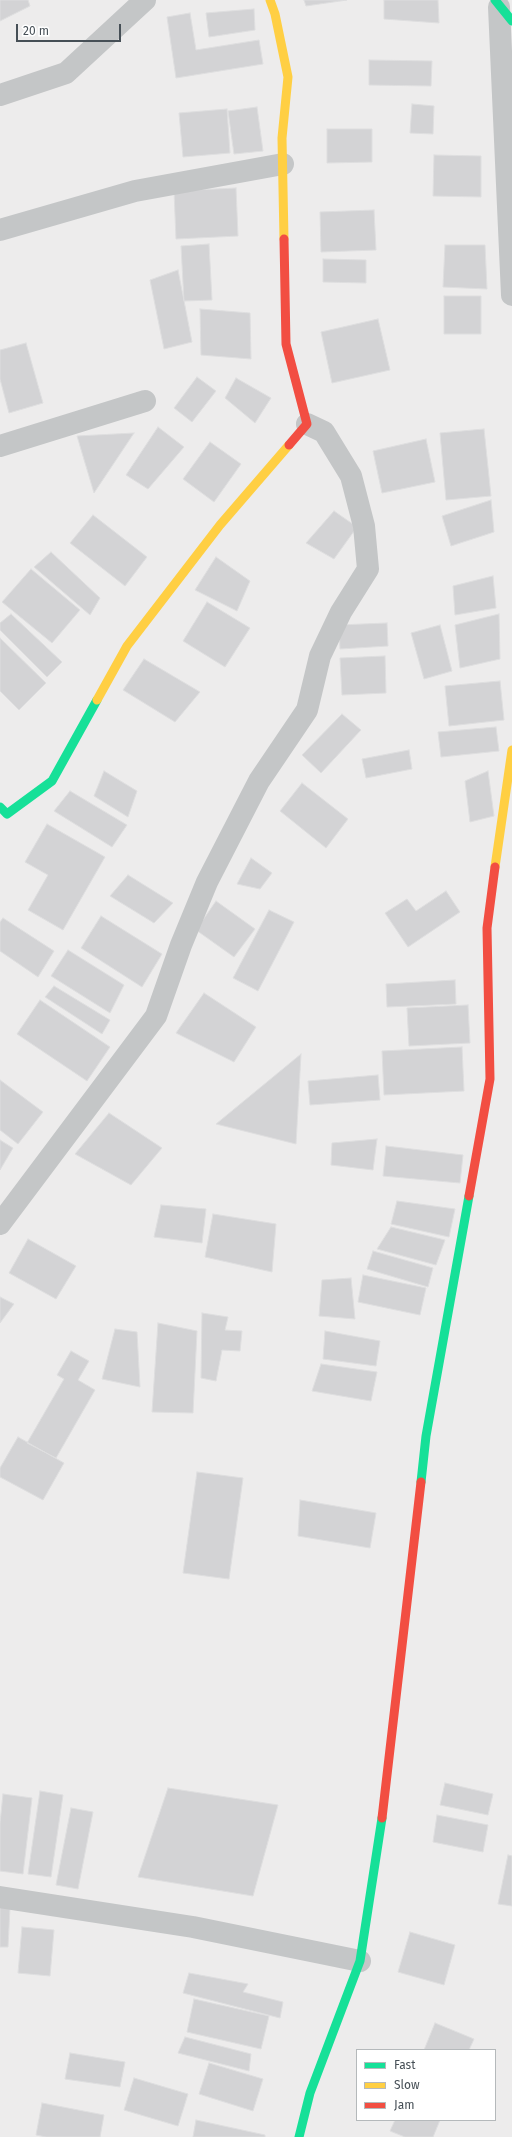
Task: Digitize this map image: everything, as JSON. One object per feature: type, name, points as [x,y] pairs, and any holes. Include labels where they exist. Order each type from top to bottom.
[{"type":"street","points":[[0,95],[66,73],[145,0]]},
{"type":"street","points":[[270,0],[275,14],[288,77],[282,138],[286,344],[307,424]]},
{"type":"street","points":[[502,10],[512,295]]},
{"type":"street","points":[[0,230],[135,191],[283,164]]},
{"type":"street","points":[[0,446],[145,401]]},
{"type":"street","points":[[2,814],[52,781],[127,646],[220,525],[307,424]]},
{"type":"street","points":[[0,1224],[156,1016],[181,945],[207,882],[259,781],[307,710],[320,656],[341,612],[368,569],[364,526],[352,476],[324,432],[307,424]]},
{"type":"street","points":[[299,2137],[310,2093],[360,1961],[385,1801],[426,1436],[490,1079],[487,928],[512,750]]},
{"type":"street","points":[[0,1897],[193,1927],[360,1961]]},
{"type":"building","points":[[0,0],[28,0],[30,6],[0,21]]},
{"type":"building","points":[[304,0],[347,0],[306,6]]},
{"type":"building","points":[[384,0],[438,0],[439,23],[384,19]]},
{"type":"building","points":[[254,9],[255,30],[209,37],[206,13]]},
{"type":"building","points":[[190,13],[196,50],[259,40],[263,64],[176,78],[167,17]]},
{"type":"building","points":[[369,60],[432,61],[431,86],[369,85]]},
{"type":"building","points":[[412,104],[434,106],[433,134],[410,133]]},
{"type":"building","points":[[257,107],[263,151],[234,154],[228,111]]},
{"type":"building","points":[[227,109],[230,153],[183,157],[179,113]]},
{"type":"building","points":[[327,129],[372,129],[372,162],[327,163]]},
{"type":"building","points":[[434,155],[481,156],[481,197],[433,196]]},
{"type":"building","points":[[236,188],[238,236],[176,239],[174,191]]},
{"type":"building","points":[[374,210],[376,250],[321,252],[320,212]]},
{"type":"building","points":[[209,244],[212,300],[184,301],[181,246]]},
{"type":"building","points":[[445,245],[485,245],[487,289],[443,287]]},
{"type":"building","points":[[323,259],[366,260],[366,283],[323,282]]},
{"type":"building","points":[[178,270],[192,342],[164,349],[150,280]]},
{"type":"building","points":[[444,296],[481,296],[481,334],[444,334]]},
{"type":"building","points":[[200,309],[250,313],[251,359],[201,355]]},
{"type":"building","points":[[378,319],[390,370],[332,383],[321,332]]},
{"type":"building","points":[[26,343],[43,403],[9,413],[0,379],[0,350]]},
{"type":"building","points":[[197,377],[216,391],[192,422],[174,408]]},
{"type":"building","points":[[236,378],[271,398],[255,423],[225,398]]},
{"type":"building","points":[[158,427],[184,447],[148,489],[126,475]]},
{"type":"building","points":[[484,429],[491,496],[446,500],[440,433]]},
{"type":"building","points":[[134,433],[94,493],[77,436]]},
{"type":"building","points":[[426,439],[435,482],[382,493],[373,451]]},
{"type":"building","points":[[210,442],[241,464],[214,502],[183,479]]},
{"type":"building","points":[[491,500],[494,532],[451,546],[442,516]]},
{"type":"building","points":[[334,511],[357,527],[334,559],[306,543]]},
{"type":"building","points":[[93,515],[147,557],[125,586],[70,543]]},
{"type":"building","points":[[51,552],[100,598],[90,615],[34,567]]},
{"type":"building","points":[[216,557],[250,581],[237,611],[195,590]]},
{"type":"building","points":[[31,569],[80,610],[52,643],[2,602]]},
{"type":"building","points":[[493,576],[496,608],[455,615],[453,586]]},
{"type":"building","points":[[207,602],[250,628],[225,667],[183,641]]},
{"type":"building","points":[[11,614],[62,662],[47,677],[0,630],[0,623]]},
{"type":"building","points":[[499,614],[500,659],[460,668],[455,625]]},
{"type":"building","points":[[387,623],[388,646],[340,649],[339,625]]},
{"type":"building","points":[[440,625],[452,671],[424,679],[411,633]]},
{"type":"building","points":[[0,638],[46,683],[19,710],[0,691]]},
{"type":"building","points":[[385,656],[386,693],[342,695],[340,658]]},
{"type":"building","points":[[144,659],[200,692],[175,722],[123,690]]},
{"type":"building","points":[[500,681],[504,720],[449,726],[445,686]]},
{"type":"building","points":[[342,714],[361,730],[321,773],[302,755]]},
{"type":"building","points":[[496,727],[499,751],[441,757],[438,732]]},
{"type":"building","points":[[409,750],[412,769],[366,778],[362,759]]},
{"type":"building","points":[[104,771],[137,791],[128,817],[94,796]]},
{"type":"building","points":[[488,771],[494,816],[470,822],[465,781]]},
{"type":"building","points":[[302,783],[348,819],[326,848],[280,811]]},
{"type":"building","points":[[70,791],[127,825],[112,847],[54,811]]},
{"type":"building","points":[[47,824],[105,857],[63,930],[28,910],[48,875],[25,862]]},
{"type":"building","points":[[251,858],[272,873],[260,889],[237,884]]},
{"type":"building","points":[[128,875],[173,903],[154,923],[110,896]]},
{"type":"building","points":[[446,891],[460,912],[408,947],[385,913],[407,899],[416,911]]},
{"type":"building","points":[[216,901],[255,929],[234,957],[196,930]]},
{"type":"building","points":[[269,910],[294,922],[258,991],[233,978]]},
{"type":"building","points":[[101,916],[162,954],[142,987],[81,948]]},
{"type":"building","points":[[3,918],[54,951],[38,977],[0,951],[0,922]]},
{"type":"building","points":[[68,950],[124,985],[110,1013],[51,976]]},
{"type":"building","points":[[455,980],[456,1004],[387,1007],[386,984]]},
{"type":"building","points":[[54,986],[110,1020],[102,1034],[45,997]]},
{"type":"building","points":[[204,993],[256,1027],[234,1062],[176,1033]]},
{"type":"building","points":[[40,1000],[110,1047],[87,1081],[17,1034]]},
{"type":"building","points":[[468,1005],[470,1043],[409,1046],[407,1008]]},
{"type":"building","points":[[462,1047],[464,1091],[384,1095],[382,1051]]},
{"type":"building","points":[[301,1054],[296,1144],[216,1124]]},
{"type":"building","points":[[378,1075],[380,1100],[310,1105],[308,1081]]},
{"type":"building","points":[[0,1080],[43,1112],[18,1144],[0,1130]]},
{"type":"building","points":[[109,1113],[162,1148],[131,1185],[75,1154]]},
{"type":"building","points":[[377,1139],[373,1170],[331,1165],[332,1143]]},
{"type":"building","points":[[0,1140],[13,1148],[0,1170]]},
{"type":"building","points":[[386,1146],[463,1155],[460,1183],[383,1176]]},
{"type":"building","points":[[397,1201],[455,1209],[449,1237],[391,1224]]},
{"type":"building","points":[[161,1205],[206,1209],[202,1243],[154,1237]]},
{"type":"building","points":[[213,1214],[276,1224],[272,1272],[205,1257]]},
{"type":"building","points":[[391,1227],[445,1240],[436,1265],[377,1249]]},
{"type":"building","points":[[28,1239],[76,1266],[56,1299],[9,1273]]},
{"type":"building","points":[[373,1251],[433,1268],[428,1287],[367,1269]]},
{"type":"building","points":[[363,1275],[426,1288],[420,1315],[358,1302]]},
{"type":"building","points":[[351,1278],[355,1319],[319,1316],[322,1280]]},
{"type":"building","points":[[0,1297],[14,1304],[0,1323]]},
{"type":"building","points":[[202,1313],[228,1317],[225,1330],[242,1331],[240,1351],[222,1350],[216,1381],[201,1378]]},
{"type":"building","points":[[158,1323],[197,1331],[193,1413],[152,1412]]},
{"type":"building","points":[[115,1329],[137,1332],[140,1387],[102,1379]]},
{"type":"building","points":[[325,1331],[380,1341],[376,1366],[323,1359]]},
{"type":"building","points":[[71,1351],[89,1361],[78,1380],[95,1390],[56,1458],[27,1443],[64,1379],[57,1375]]},
{"type":"building","points":[[321,1364],[377,1372],[371,1401],[312,1391]]},
{"type":"building","points":[[18,1437],[64,1463],[43,1500],[0,1477],[0,1468]]},
{"type":"building","points":[[197,1472],[243,1478],[229,1579],[183,1573]]},
{"type":"building","points":[[300,1500],[376,1513],[370,1548],[298,1536]]},
{"type":"building","points":[[445,1783],[493,1794],[488,1815],[440,1805]]},
{"type":"building","points":[[168,1788],[278,1805],[253,1896],[138,1877]]},
{"type":"building","points":[[40,1791],[63,1795],[51,1877],[28,1874]]},
{"type":"building","points":[[3,1794],[32,1798],[23,1874],[0,1871],[0,1823]]},
{"type":"building","points":[[71,1808],[93,1812],[78,1889],[56,1885]]},
{"type":"building","points":[[437,1815],[488,1825],[483,1852],[433,1842]]},
{"type":"building","points":[[508,1855],[512,1856],[512,1906],[498,1904]]},
{"type":"building","points":[[0,1907],[10,1908],[8,1947],[0,1947]]},
{"type":"building","points":[[22,1927],[54,1930],[50,1976],[18,1973]]},
{"type":"building","points":[[410,1932],[455,1945],[444,1985],[398,1972]]},
{"type":"building","points":[[189,1973],[248,1984],[243,1992],[283,2002],[280,2018],[183,1993]]},
{"type":"building","points":[[194,1999],[269,2016],[261,2049],[187,2032]]},
{"type":"building","points":[[435,2023],[474,2039],[469,2049],[424,2049]]},
{"type":"building","points":[[185,2037],[251,2054],[249,2071],[178,2053]]},
{"type":"building","points":[[70,2053],[125,2062],[120,2087],[65,2079]]},
{"type":"building","points":[[209,2063],[263,2079],[253,2111],[199,2094]]},
{"type":"building","points":[[134,2078],[188,2094],[178,2126],[124,2110]]},
{"type":"building","points":[[42,2103],[104,2115],[100,2137],[46,2137],[36,2135]]},
{"type":"building","points":[[196,2120],[265,2135],[265,2137],[193,2137]]},
{"type":"building","points":[[395,2121],[440,2121],[433,2137],[405,2137],[390,2131]]},
{"type":"traffic: fast","points":[[495,0],[512,21]]},
{"type":"traffic: fast","points":[[0,807],[7,814],[52,781],[97,700]]},
{"type":"traffic: fast","points":[[421,1482],[426,1436],[469,1196]]},
{"type":"traffic: fast","points":[[299,2137],[310,2093],[360,1961],[382,1818]]},
{"type":"traffic: slow","points":[[270,0],[275,14],[288,77],[282,138],[284,239]]},
{"type":"traffic: slow","points":[[97,700],[127,646],[220,525],[289,445]]},
{"type":"traffic: slow","points":[[495,867],[512,750]]},
{"type":"traffic: jam","points":[[284,239],[286,344],[307,424],[289,445]]},
{"type":"traffic: jam","points":[[469,1196],[490,1079],[487,928],[495,867]]},
{"type":"traffic: jam","points":[[382,1818],[421,1482]]}]
